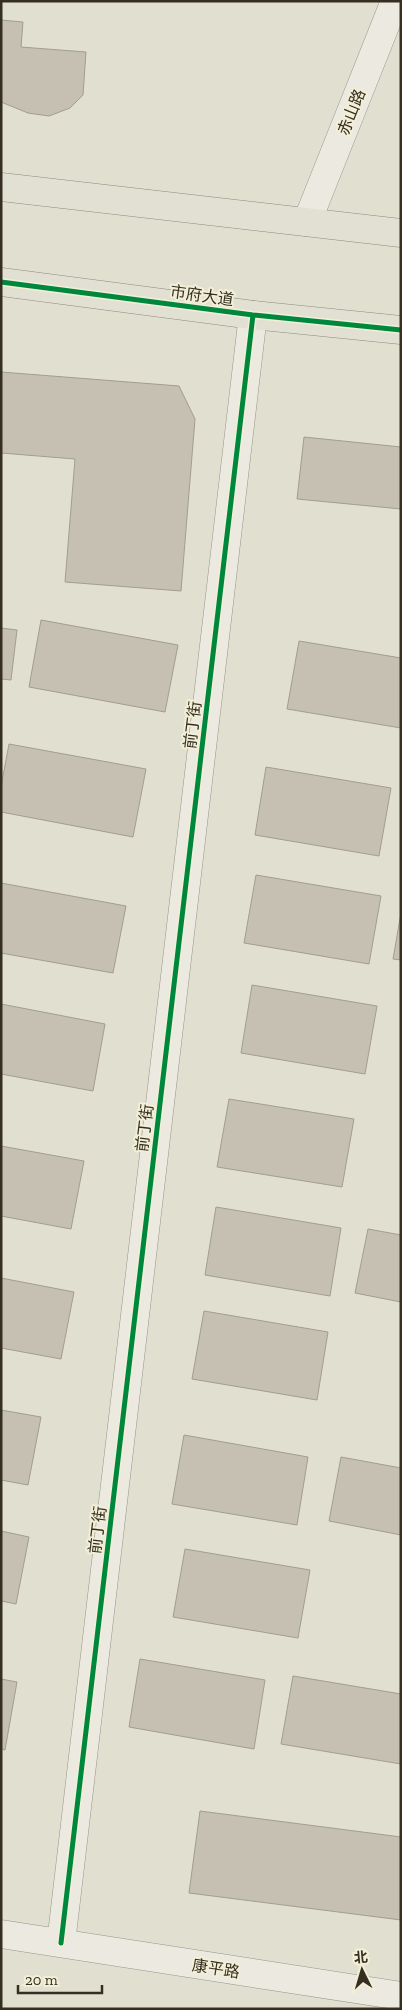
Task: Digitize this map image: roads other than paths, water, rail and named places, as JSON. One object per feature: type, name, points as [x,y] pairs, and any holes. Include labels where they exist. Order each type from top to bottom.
[{"type":"main road","points":[[1,187],[401,233]]},
{"type":"main road","name":"市府大道","points":[[1,282],[253,315],[401,330]]},
{"type":"street","name":"赤山路","points":[[307,222],[395,1]]},
{"type":"street","name":"前丁街","points":[[61,1943],[253,315]]},
{"type":"street","name":"康平路","points":[[1,1934],[401,1996]]}]
